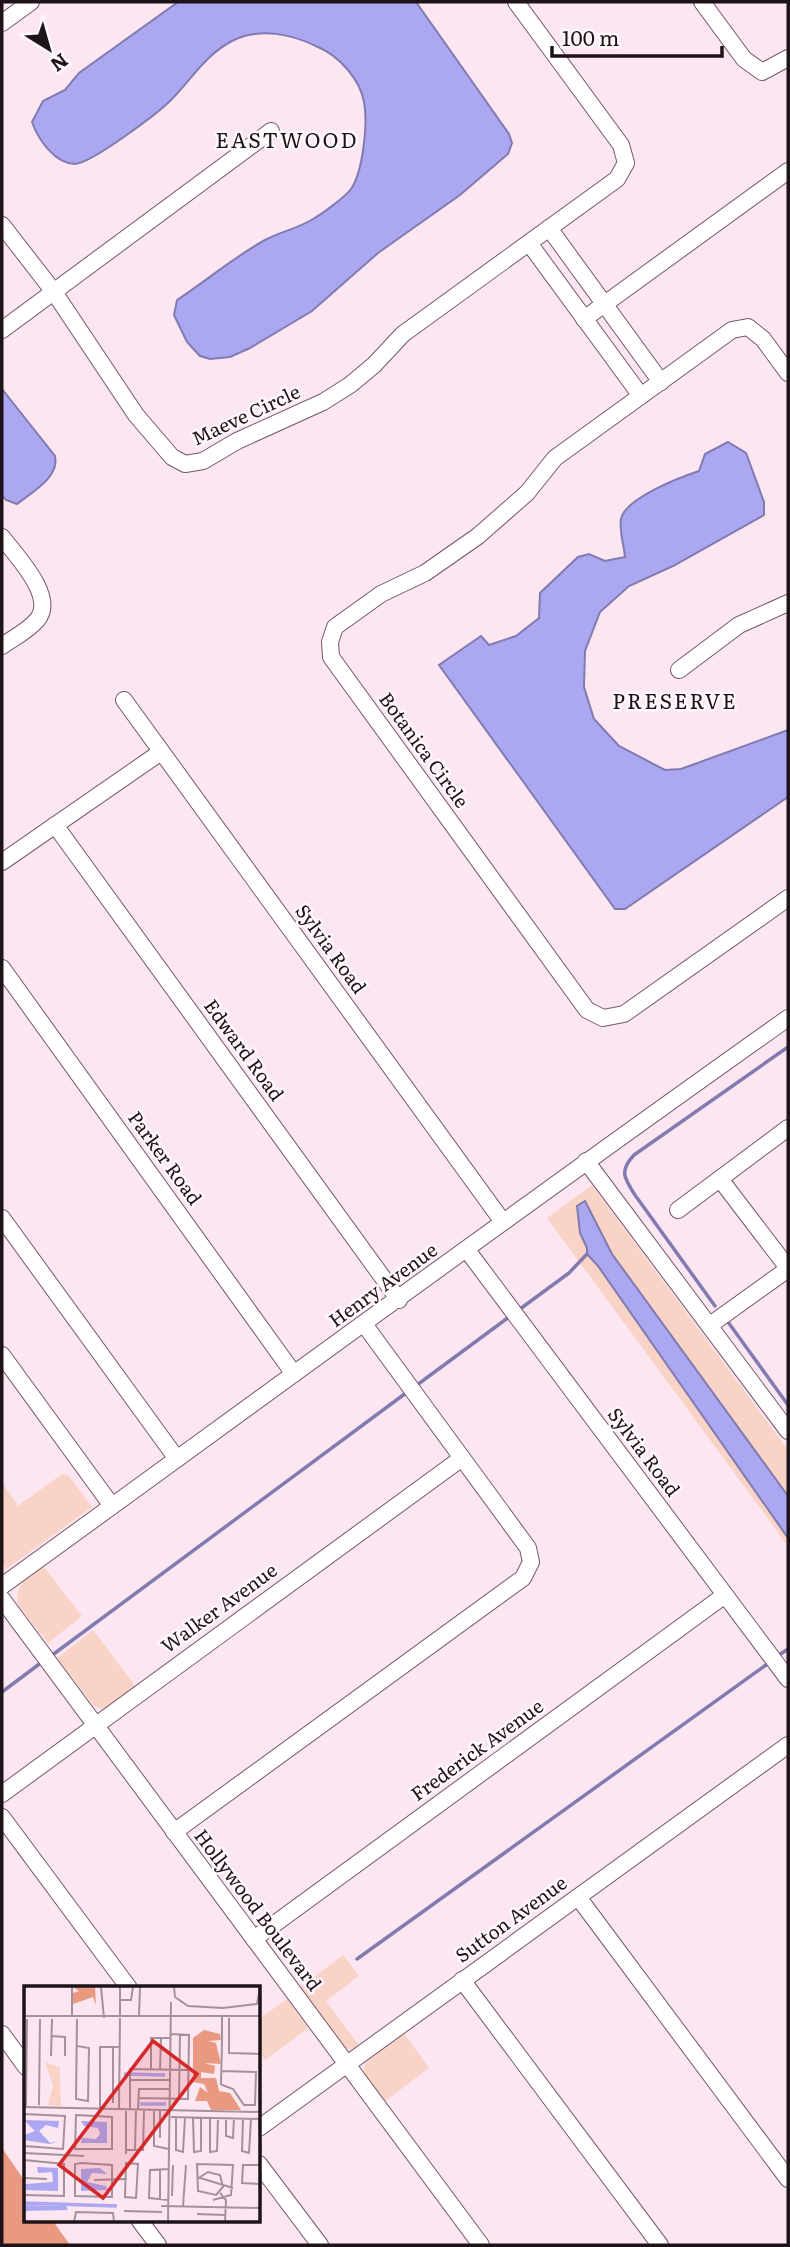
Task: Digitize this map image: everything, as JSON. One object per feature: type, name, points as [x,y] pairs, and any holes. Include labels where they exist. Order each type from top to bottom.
[{"type":"street","points":[[2,23],[31,2]]},
{"type":"street","name":"Maeve Circle","points":[[2,225],[54,292],[136,415],[172,457],[185,464],[203,461],[237,441],[289,419],[341,391],[374,365],[403,334],[617,178],[625,163],[621,145],[516,2]]},
{"type":"street","points":[[702,2],[744,59],[762,72],[788,58]]},
{"type":"street","points":[[2,330],[271,131]]},
{"type":"street","points":[[584,319],[788,171]]},
{"type":"street","points":[[549,228],[661,382]]},
{"type":"street","points":[[529,243],[641,396]]},
{"type":"street","points":[[559,284],[579,270]]},
{"type":"street","name":"Botanica Circle","points":[[788,373],[763,339],[748,327],[732,330],[555,458],[527,493],[478,536],[425,573],[381,594],[335,627],[330,642],[331,657],[587,1010],[603,1018],[624,1014],[788,898]]},
{"type":"street","points":[[614,359],[633,345]]},
{"type":"street","points":[[2,537],[39,587],[43,608],[37,620],[2,646]]},
{"type":"street","points":[[679,670],[739,625],[788,603]]},
{"type":"street","name":"Sylvia Road","points":[[124,701],[503,1222]]},
{"type":"street","points":[[2,862],[161,752]]},
{"type":"street","name":"Edward Road","points":[[55,825],[399,1300]]},
{"type":"street","name":"Parker Road","points":[[2,968],[294,1374]]},
{"type":"street","name":"Henry Avenue","points":[[2,1586],[399,1300],[586,1161],[788,1018]]},
{"type":"street","points":[[678,1210],[788,1128]]},
{"type":"street","points":[[586,1161],[788,1431]]},
{"type":"street","points":[[710,1325],[787,1264],[720,1179]]},
{"type":"street","points":[[2,1218],[177,1459]]},
{"type":"street","name":"Sylvia Road","points":[[467,1250],[788,1679]]},
{"type":"street","points":[[174,1832],[523,1577],[531,1562],[528,1548],[365,1324]]},
{"type":"street","points":[[2,1355],[112,1506]]},
{"type":"street","name":"Walker Avenue","points":[[2,1794],[462,1458]]},
{"type":"street","name":"Frederick Avenue","points":[[254,1939],[725,1595]]},
{"type":"street","name":"Hollywood Boulevard","points":[[2,1599],[481,2245]]},
{"type":"street","name":"Sutton Avenue","points":[[261,2127],[788,1745]]},
{"type":"street","points":[[2,1817],[128,1986]]},
{"type":"street","points":[[578,1897],[788,2179]]},
{"type":"street","points":[[462,1980],[660,2245]]},
{"type":"street","points":[[2,2034],[24,2064]]},
{"type":"street","points":[[261,2167],[320,2245]]},
{"type":"street","points":[[141,2222],[158,2245]]},
{"type":"shaded area","points":[[178,2],[416,2],[509,134],[512,143],[508,154],[460,195],[378,253],[312,311],[230,357],[210,359],[200,356],[187,342],[174,315],[177,300],[254,247],[308,222],[351,189],[361,160],[365,111],[362,93],[353,77],[326,51],[287,36],[254,34],[222,47],[206,60],[164,106],[95,155],[75,164],[54,155],[38,136],[32,122],[43,101],[65,90],[79,73]]},
{"type":"shaded area","points":[[2,389],[55,456],[53,471],[49,477],[17,504],[6,500],[2,495]]},
{"type":"shaded area","points":[[728,442],[746,453],[764,502],[764,515],[673,566],[629,586],[600,612],[585,651],[584,687],[594,719],[619,746],[665,770],[681,769],[788,730],[788,797],[625,909],[615,909],[439,665],[481,636],[489,645],[516,636],[539,618],[540,593],[578,557],[589,554],[605,561],[625,557],[621,519],[632,503],[655,489],[699,471],[705,454]]},
{"type":"shaded area","points":[[592,1185],[788,1450],[788,1546],[547,1218]]},
{"type":"shaded area","points":[[585,1201],[612,1254],[788,1496],[788,1538],[587,1254],[580,1233],[577,1206]]},
{"type":"shaded area","points":[[62,1474],[69,1476],[92,1507],[6,1569],[2,1563],[2,1482],[18,1506]]},
{"type":"shaded area","points":[[43,1566],[82,1616],[48,1643],[19,1606],[17,1599],[23,1583]]},
{"type":"shaded area","points":[[93,1630],[136,1687],[109,1707],[101,1709],[94,1706],[57,1658]]},
{"type":"shaded area","points":[[343,1955],[359,1976],[326,2001],[360,2047],[357,2050],[345,2048],[300,1988]]},
{"type":"shaded area","points":[[287,1999],[308,2028],[265,2060],[261,2055],[261,2018]]},
{"type":"shaded area","points":[[404,2033],[429,2068],[384,2102],[368,2082],[365,2065],[368,2059]]},
{"type":"shaded area","points":[[2,2148],[24,2180],[24,2222],[54,2222],[70,2245],[2,2245]]},
{"type":"waterway","points":[[715,1306],[635,1195],[626,1179],[626,1166],[634,1155],[788,1047]]},
{"type":"waterway","points":[[520,1309],[569,1273],[587,1254]]},
{"type":"waterway","points":[[417,1385],[509,1317]]},
{"type":"waterway","points":[[728,1322],[788,1405]]},
{"type":"waterway","points":[[51,1656],[406,1393]]},
{"type":"waterway","points":[[776,1657],[788,1649]]},
{"type":"waterway","points":[[2,1692],[42,1662]]},
{"type":"waterway","points":[[357,1959],[770,1662]]},
{"type":"district","name":"EASTWOOD","points":[[287,141]]},
{"type":"district","name":"PRESERVE","points":[[675,702]]}]
